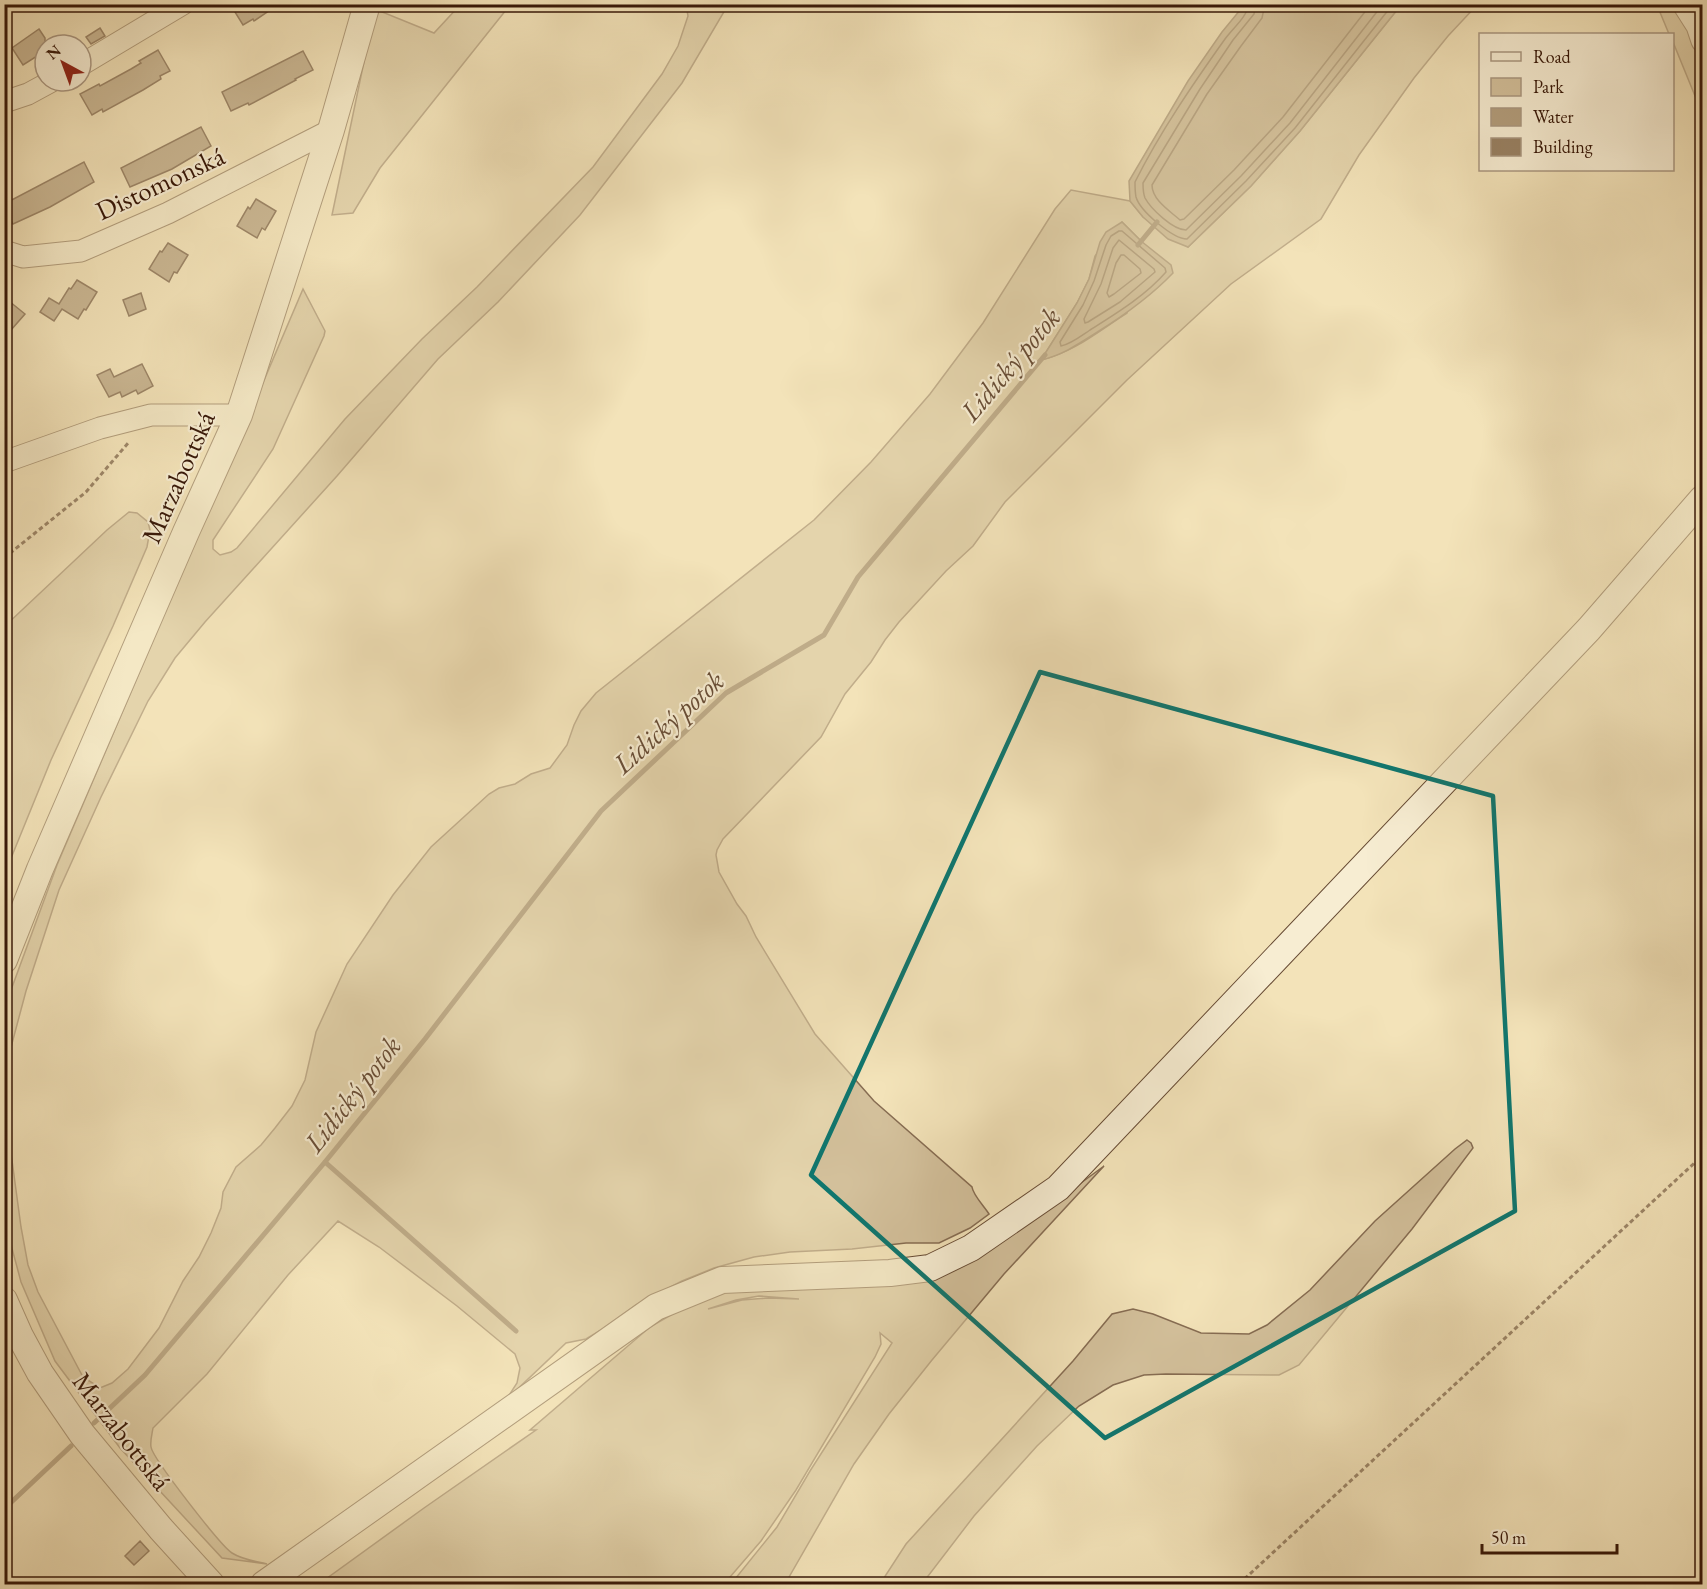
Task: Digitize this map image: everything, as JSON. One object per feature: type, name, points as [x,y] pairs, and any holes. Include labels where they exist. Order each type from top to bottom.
[{"type":"street","points":[[93,58],[183,4]]},
{"type":"street","name":"Marzabottská","points":[[4,960],[45,858],[238,415],[331,130],[367,4]]},
{"type":"street","points":[[1683,4],[1697,26],[1702,41]]},
{"type":"street","points":[[4,102],[33,91]]},
{"type":"street","name":"Distomonská","points":[[4,251],[23,257],[81,251],[168,213],[331,130]]},
{"type":"street","points":[[4,462],[100,428],[152,415],[238,415]]},
{"type":"street","points":[[264,1584],[656,1307],[722,1280],[890,1273],[930,1268],[971,1248],[1058,1188],[1589,629],[1702,499]]},
{"type":"street","name":"Marzabottská","points":[[4,1300],[39,1373],[82,1434],[161,1529],[211,1584]]},
{"type":"path","points":[[4,558],[86,492],[130,441]]},
{"type":"path","points":[[1239,1584],[1702,1156]]},
{"type":"highlighted area","points":[[1040,672],[1493,796],[1515,1211],[1105,1438],[811,1175]]},
{"type":"green space","points":[[460,5],[510,5],[380,168],[353,213],[332,215],[375,9],[434,33]]},
{"type":"green space","points":[[686,5],[728,5],[682,83],[580,215],[498,302],[438,359],[175,658],[148,701],[59,890],[26,991],[10,1051],[6,1092],[11,1153],[28,1265],[38,1292],[83,1377],[100,1388],[112,1383],[128,1369],[159,1328],[211,1233],[221,1208],[223,1192],[236,1167],[261,1145],[292,1106],[305,1080],[316,1032],[347,964],[393,895],[431,847],[489,794],[499,788],[515,784],[531,774],[550,768],[567,745],[581,711],[596,693],[814,520],[871,462],[930,394],[983,323],[1055,209],[1071,190],[1130,201],[1143,217],[1188,247],[1251,186],[1300,131],[1401,5],[1477,5],[1414,78],[1359,155],[1321,219],[1231,284],[1127,380],[1005,502],[973,546],[946,571],[899,622],[845,694],[821,737],[723,839],[717,850],[719,872],[815,1034],[874,1101],[972,1187],[976,1197],[989,1214],[970,1228],[939,1243],[906,1243],[852,1249],[790,1252],[754,1257],[714,1268],[682,1281],[636,1305],[586,1339],[566,1343],[506,1400],[517,1383],[520,1368],[515,1354],[457,1306],[379,1247],[338,1221],[288,1275],[207,1374],[153,1428],[151,1447],[155,1455],[188,1502],[225,1547],[236,1555],[267,1564],[222,1558],[120,1448],[55,1361],[21,1282],[4,1212],[4,1016],[11,990],[57,865],[303,289],[325,331],[324,336],[273,449],[213,540],[213,549],[220,555],[237,548],[345,419],[593,167],[662,74],[678,46],[688,16]],"holes":[[[1122,222],[1141,241],[1127,313],[1075,347],[1041,360],[1077,303],[1089,279],[1095,256]]]},
{"type":"green space","points":[[1657,5],[1702,5],[1702,113],[1674,44],[1674,33],[1669,33]]},
{"type":"green space","points":[[129,512],[137,513],[148,522],[150,530],[147,547],[51,760],[5,873],[5,626]]},
{"type":"green space","points":[[1467,1140],[1473,1148],[1412,1229],[1299,1365],[1279,1375],[1144,1375],[1113,1385],[1079,1406],[1037,1446],[974,1516],[922,1584],[880,1584],[906,1544],[1073,1361],[1112,1314],[1133,1309],[1153,1314],[1201,1333],[1249,1334],[1267,1325],[1310,1290],[1375,1221]]},
{"type":"green space","points":[[1104,1166],[1004,1274],[889,1414],[854,1464],[785,1584],[731,1584],[777,1527],[892,1343],[880,1333],[881,1344],[875,1357],[796,1490],[761,1541],[724,1584],[319,1584],[536,1430],[530,1430],[650,1327],[690,1304],[763,1278],[960,1262],[1066,1194]],"holes":[[[759,1296],[799,1299],[742,1300],[708,1309],[736,1300]]]},
{"type":"water","points":[[1245,4],[1401,5],[1300,131],[1251,186],[1188,247],[1168,239],[1143,217],[1130,201],[1129,181],[1188,81],[1222,32]]},
{"type":"water","points":[[1122,222],[1171,265],[1173,273],[1147,297],[1109,325],[1071,348],[1041,360],[1077,303],[1089,279],[1100,242],[1106,232]]},
{"type":"building","points":[[230,4],[279,4],[254,21],[253,19],[243,25]]},
{"type":"building","points":[[100,28],[105,36],[93,43],[92,33]]},
{"type":"building","points":[[33,33],[33,59],[23,65],[12,48]]},
{"type":"building","points":[[158,50],[170,71],[143,90],[103,112],[102,109],[92,115],[80,94],[93,93],[93,87],[99,84],[100,86],[131,69],[141,63],[139,61]]},
{"type":"building","points":[[303,51],[313,70],[249,105],[248,103],[231,111],[222,92]]},
{"type":"building","points":[[201,127],[211,146],[172,169],[130,187],[121,168]]},
{"type":"building","points":[[84,162],[94,182],[50,207],[13,224],[4,204]]},
{"type":"building","points":[[256,199],[276,211],[265,230],[262,228],[257,238],[237,226],[248,207],[250,209]]},
{"type":"building","points":[[168,243],[188,255],[169,282],[149,269]]},
{"type":"building","points":[[77,280],[97,292],[78,319],[62,309],[54,321],[40,312],[49,298],[59,304]]},
{"type":"building","points":[[141,293],[146,309],[129,316],[123,300]]},
{"type":"building","points":[[4,297],[25,314],[4,338]]},
{"type":"building","points":[[142,364],[153,386],[138,394],[136,390],[122,397],[120,392],[109,397],[97,375],[110,369],[114,377]]},
{"type":"building","points":[[140,1541],[149,1551],[134,1565],[125,1556]]},
{"type":"waterway","name":"Lidický potok","points":[[1138,245],[1157,222]]},
{"type":"waterway","name":"Lidický potok","points":[[94,1423],[145,1375],[325,1162],[425,1039],[601,811],[726,693],[824,635],[858,577],[1045,355]]},
{"type":"waterway","points":[[325,1162],[516,1331]]},
{"type":"waterway","name":"Lidický potok","points":[[4,1509],[71,1446]]}]
